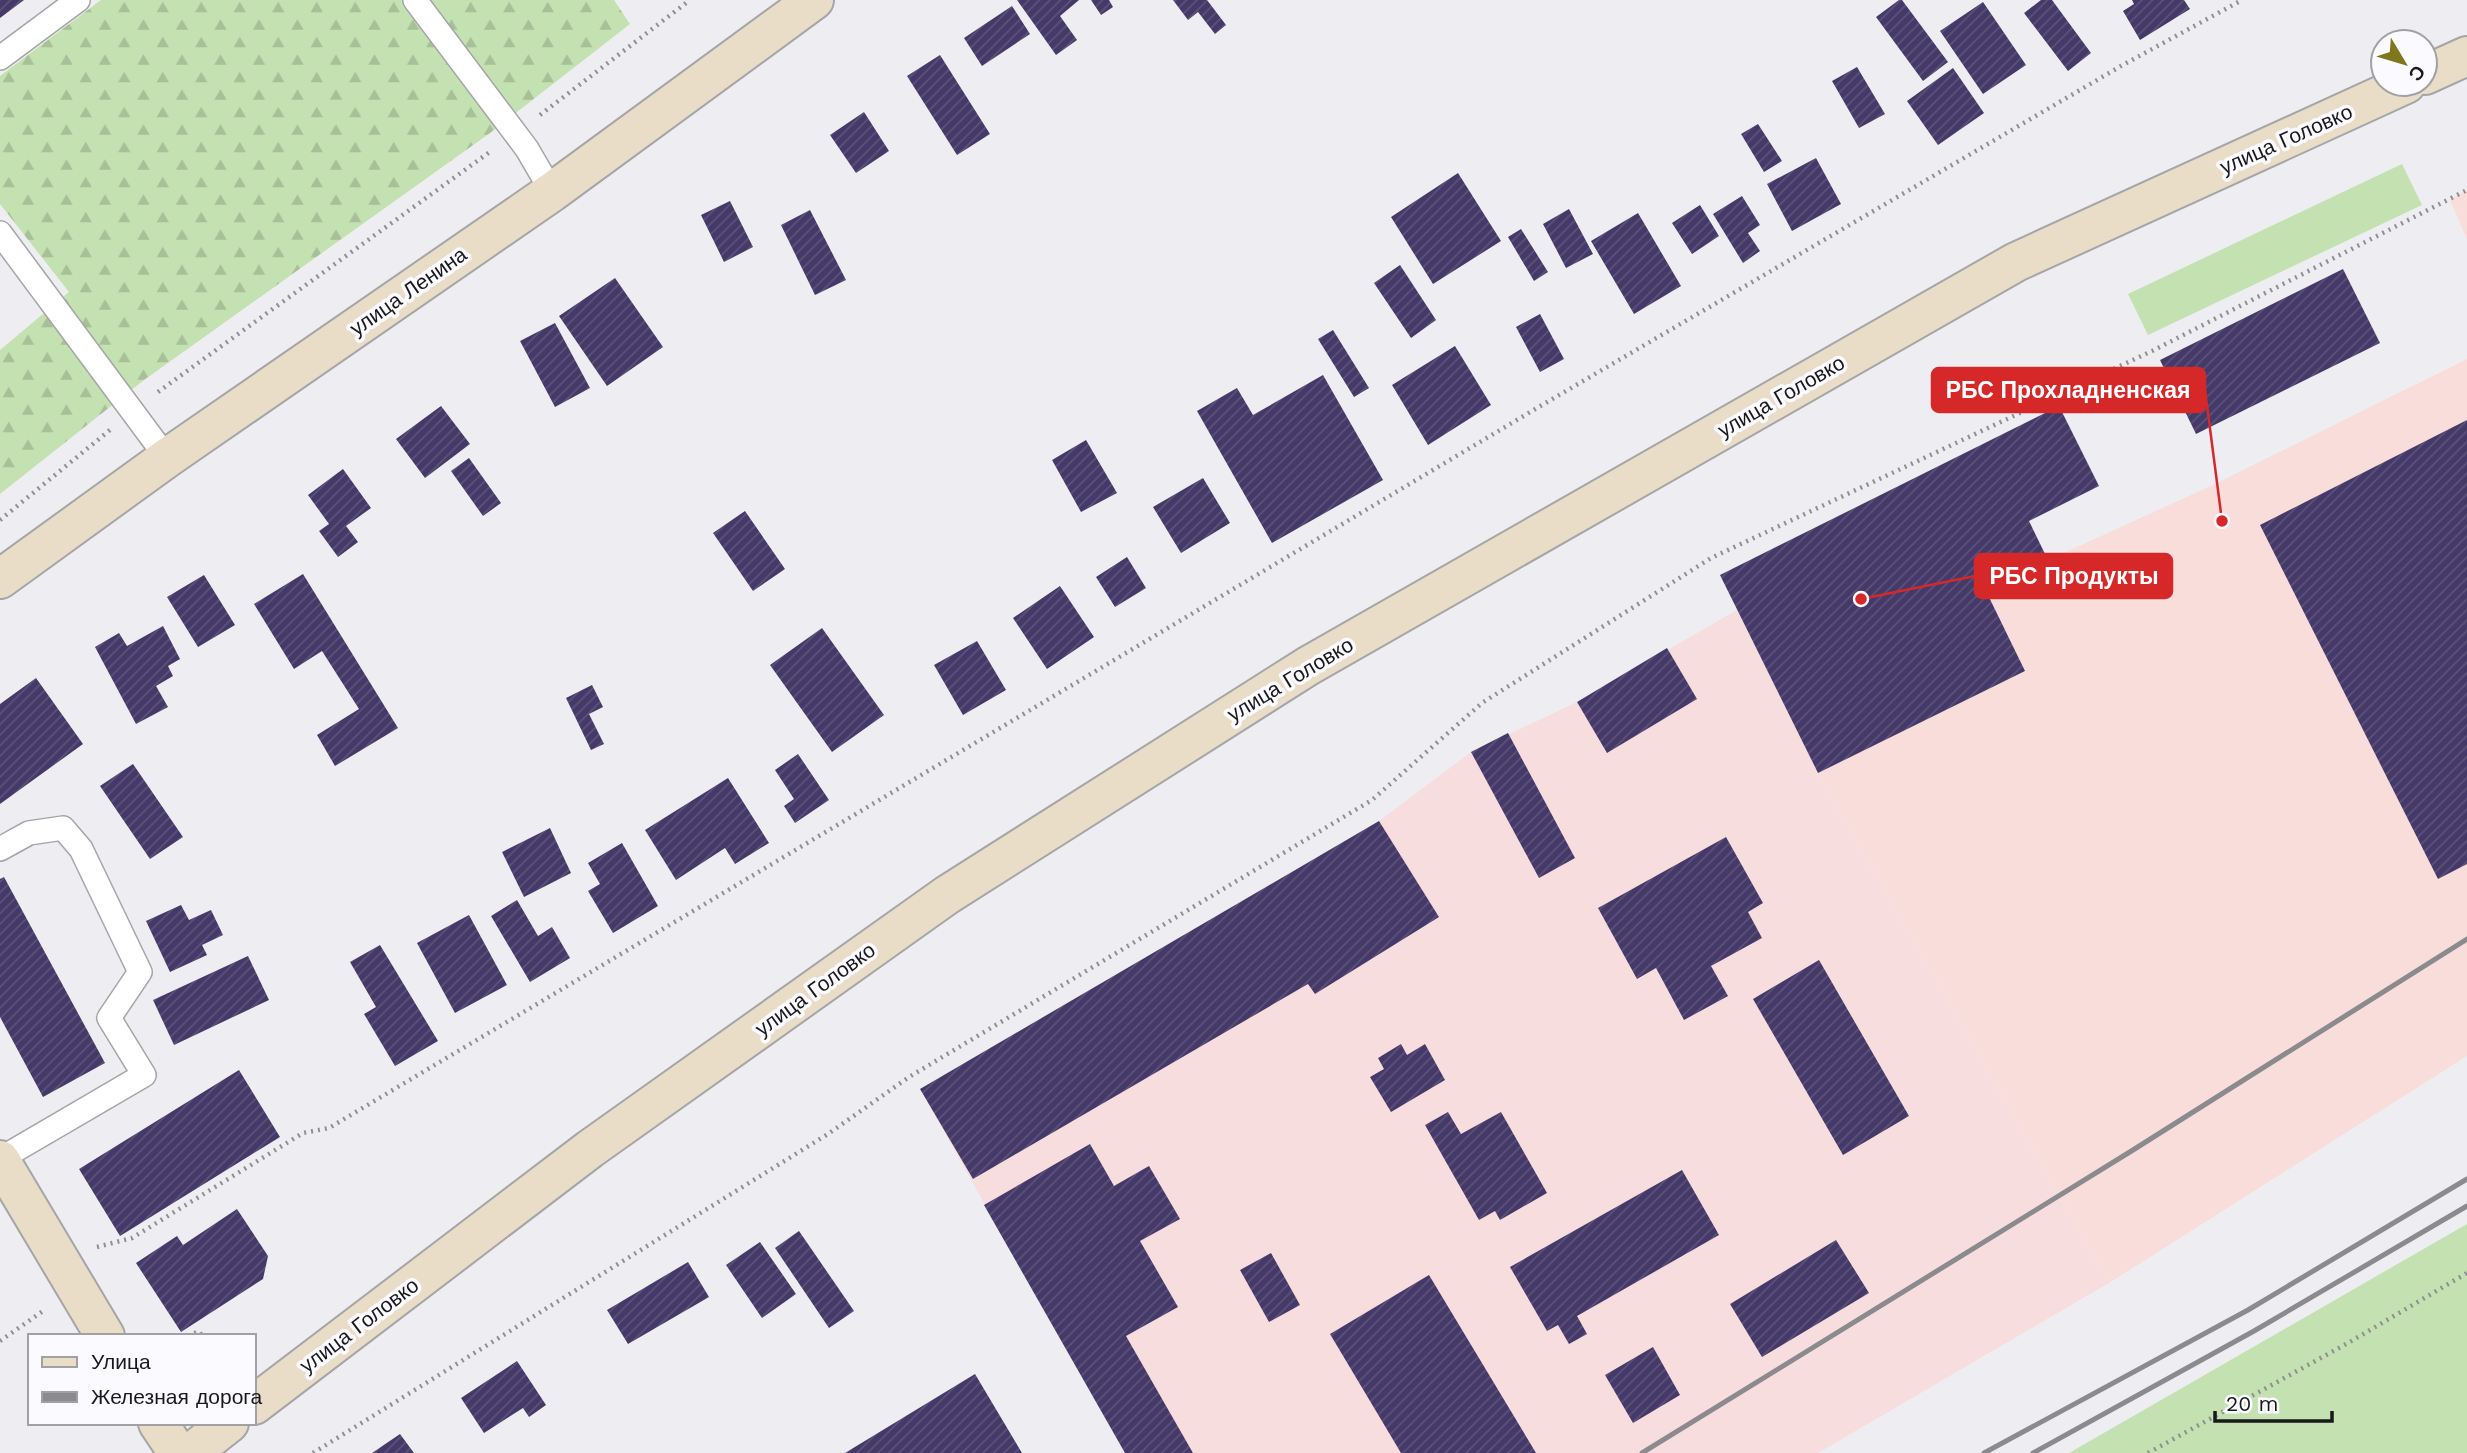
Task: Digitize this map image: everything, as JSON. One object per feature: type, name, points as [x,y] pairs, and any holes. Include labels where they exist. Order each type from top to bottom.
[{"type":"main road","name":"улица Ленина","points":[[0,579],[167,458],[552,192],[814,0]]},
{"type":"main road","points":[[2439,69],[2467,56]]},
{"type":"main road","name":"улица Головко","points":[[256,1403],[590,1149],[947,895],[1308,666],[2015,262],[2375,98]]},
{"type":"main road","points":[[0,1159],[104,1334]]},
{"type":"main road","points":[[159,1425],[178,1453]]},
{"type":"main road","points":[[191,1453],[226,1425]]},
{"type":"lane","points":[[0,58],[79,0]]},
{"type":"lane","points":[[415,0],[516,134],[552,192]]},
{"type":"lane","points":[[0,233],[130,413],[167,458]]},
{"type":"lane","points":[[0,849],[29,833],[63,828],[82,849],[140,972],[109,1018],[144,1075],[0,1159]]},
{"type":"path","points":[[0,520],[130,413],[516,134],[690,0]]},
{"type":"path","points":[[0,1341],[44,1313],[68,1274],[93,1248],[132,1238],[303,1133],[329,1128],[1525,415],[2120,66],[2242,0]]},
{"type":"path","points":[[313,1453],[828,1134],[909,1077],[1372,800],[1482,703],[1711,558],[2152,351],[2467,190]]},
{"type":"path","points":[[2148,1453],[2348,1343],[2467,1273]]},
{"type":"path","points":[[38,1302],[44,1313]]},
{"type":"shaded area","points":[[2467,190],[2467,239],[2450,200]]},
{"type":"shaded area","points":[[2467,359],[2467,1056],[2109,1283],[1818,773],[2024,671],[1985,589],[2215,484]]},
{"type":"shaded area","points":[[1737,610],[1818,773],[2109,1283],[1818,1453],[1125,1453],[920,1089],[1379,821],[1471,752],[1577,702]]},
{"type":"green space","points":[[101,0],[614,0],[630,24],[490,133],[144,380],[0,494],[0,350],[69,292],[0,204],[0,76]]},
{"type":"green space","points":[[2402,164],[2422,205],[2148,335],[2128,294]]},
{"type":"green space","points":[[2467,1224],[2467,1453],[2069,1453]]},
{"type":"building","points":[[0,0],[24,0],[0,18]]},
{"type":"building","points":[[1017,0],[1079,0],[1060,16],[1077,40],[1056,55]]},
{"type":"building","points":[[1091,0],[1109,0],[1113,7],[1101,15]]},
{"type":"building","points":[[1173,0],[1207,0],[1226,25],[1215,34],[1198,12],[1188,20]]},
{"type":"building","points":[[1902,0],[1948,62],[1923,81],[1876,17]]},
{"type":"building","points":[[2041,0],[2052,0],[2091,53],[2068,71],[2024,13]]},
{"type":"building","points":[[2132,0],[2184,0],[2190,9],[2140,40],[2123,11],[2134,4]]},
{"type":"building","points":[[1983,2],[2026,65],[1983,94],[1940,31]]},
{"type":"building","points":[[1012,6],[1030,34],[982,66],[964,38]]},
{"type":"building","points":[[940,55],[990,134],[957,155],[907,76]]},
{"type":"building","points":[[1857,67],[1885,114],[1859,128],[1832,81]]},
{"type":"building","points":[[1953,68],[1984,113],[1938,145],[1907,101]]},
{"type":"building","points":[[864,112],[889,151],[856,173],[830,135]]},
{"type":"building","points":[[1758,124],[1782,161],[1764,172],[1741,134]]},
{"type":"building","points":[[1816,158],[1841,204],[1792,231],[1767,184]]},
{"type":"building","points":[[1458,173],[1501,241],[1433,284],[1391,217]]},
{"type":"building","points":[[1742,196],[1760,225],[1748,233],[1760,251],[1743,263],[1713,214]]},
{"type":"building","points":[[730,201],[753,247],[724,262],[701,215]]},
{"type":"building","points":[[1700,205],[1719,236],[1692,254],[1672,223]]},
{"type":"building","points":[[1569,209],[1593,254],[1566,268],[1543,224]]},
{"type":"building","points":[[810,210],[846,280],[815,295],[781,225]]},
{"type":"building","points":[[1638,213],[1681,286],[1634,314],[1591,241]]},
{"type":"building","points":[[1521,229],[1548,272],[1534,281],[1508,237]]},
{"type":"building","points":[[1400,265],[1436,320],[1411,338],[1374,283]]},
{"type":"building","points":[[2343,269],[2380,343],[2196,434],[2160,360]]},
{"type":"building","points":[[615,278],[663,347],[607,386],[559,316]]},
{"type":"building","points":[[1540,314],[1564,359],[1540,372],[1516,327]]},
{"type":"building","points":[[555,323],[590,388],[555,407],[520,341]]},
{"type":"building","points":[[1333,330],[1369,388],[1354,397],[1318,339]]},
{"type":"building","points":[[1455,346],[1491,405],[1428,445],[1392,385]]},
{"type":"building","points":[[1323,375],[1383,480],[1272,543],[1197,411],[1237,388],[1253,415]]},
{"type":"building","points":[[441,406],[470,444],[425,478],[396,439]]},
{"type":"building","points":[[2059,406],[2099,486],[2029,521],[2047,558],[1985,589],[2025,671],[1818,773],[1720,575]]},
{"type":"building","points":[[2467,420],[2467,864],[2438,879],[2260,525]]},
{"type":"building","points":[[1086,440],[1117,493],[1081,512],[1052,460]]},
{"type":"building","points":[[469,458],[501,503],[483,516],[451,471]]},
{"type":"building","points":[[343,469],[371,508],[346,526],[358,542],[338,557],[319,531],[329,524],[308,495]]},
{"type":"building","points":[[1203,478],[1230,523],[1181,553],[1153,507]]},
{"type":"building","points":[[745,511],[785,569],[753,591],[713,533]]},
{"type":"building","points":[[1127,557],[1146,588],[1115,607],[1096,577]]},
{"type":"building","points":[[303,574],[398,728],[335,766],[317,735],[359,709],[322,651],[294,669],[254,604]]},
{"type":"building","points":[[204,575],[235,625],[198,647],[167,597]]},
{"type":"building","points":[[1060,586],[1094,637],[1047,669],[1013,618]]},
{"type":"building","points":[[163,626],[180,659],[168,666],[173,676],[156,686],[168,707],[136,724],[95,647],[119,633],[127,646]]},
{"type":"building","points":[[822,628],[884,715],[832,752],[770,665]]},
{"type":"building","points":[[977,641],[1006,690],[963,715],[934,665]]},
{"type":"building","points":[[1667,648],[1697,699],[1607,753],[1577,702]]},
{"type":"building","points":[[36,678],[83,744],[0,804],[0,704]]},
{"type":"building","points":[[592,685],[603,707],[589,714],[604,744],[591,750],[566,698]]},
{"type":"building","points":[[1508,733],[1575,858],[1539,878],[1471,752]]},
{"type":"building","points":[[798,754],[829,800],[795,823],[784,806],[794,799],[775,770]]},
{"type":"building","points":[[133,764],[183,837],[150,859],[100,786]]},
{"type":"building","points":[[728,778],[769,843],[735,864],[725,848],[676,880],[645,830]]},
{"type":"building","points":[[1379,821],[1439,917],[1315,994],[1308,984],[973,1179],[920,1089]]},
{"type":"building","points":[[550,828],[571,873],[524,897],[502,852]]},
{"type":"building","points":[[1726,837],[1763,903],[1748,912],[1762,938],[1711,966],[1728,996],[1684,1020],[1656,968],[1637,979],[1598,908]]},
{"type":"building","points":[[622,843],[658,906],[613,933],[588,891],[600,884],[588,863]]},
{"type":"building","points":[[4,877],[105,1063],[43,1097],[0,1017],[0,879]]},
{"type":"building","points":[[517,900],[538,936],[552,927],[570,958],[530,982],[491,916]]},
{"type":"building","points":[[181,905],[189,920],[211,910],[223,935],[202,945],[207,955],[170,972],[146,921]]},
{"type":"building","points":[[469,915],[507,985],[455,1013],[417,943]]},
{"type":"building","points":[[380,945],[438,1041],[395,1066],[364,1014],[376,1007],[350,962]]},
{"type":"building","points":[[248,956],[269,1000],[174,1045],[153,1000]]},
{"type":"building","points":[[1819,960],[1909,1116],[1843,1155],[1753,999]]},
{"type":"building","points":[[1401,1044],[1407,1055],[1425,1044],[1445,1080],[1391,1112],[1370,1077],[1384,1069],[1378,1058]]},
{"type":"building","points":[[239,1070],[280,1137],[120,1236],[79,1169]]},
{"type":"building","points":[[1448,1112],[1461,1134],[1501,1112],[1547,1193],[1500,1220],[1495,1211],[1479,1220],[1425,1125]]},
{"type":"building","points":[[1090,1144],[1114,1186],[1149,1166],[1180,1219],[1140,1241],[1178,1307],[1126,1336],[1193,1453],[1125,1453],[984,1205]]},
{"type":"building","points":[[1682,1170],[1719,1235],[1577,1316],[1587,1334],[1569,1344],[1558,1325],[1547,1331],[1510,1267]]},
{"type":"building","points":[[237,1209],[268,1256],[263,1279],[181,1332],[136,1263],[177,1236],[183,1245]]},
{"type":"building","points":[[799,1231],[854,1311],[829,1328],[775,1248]]},
{"type":"building","points":[[1836,1240],[1869,1293],[1762,1357],[1730,1304]]},
{"type":"building","points":[[760,1242],[796,1294],[762,1318],[726,1265]]},
{"type":"building","points":[[1271,1253],[1300,1305],[1269,1322],[1240,1270]]},
{"type":"building","points":[[688,1262],[709,1297],[628,1344],[607,1310]]},
{"type":"building","points":[[1429,1275],[1536,1453],[1401,1453],[1330,1334]]},
{"type":"building","points":[[1653,1347],[1680,1395],[1633,1423],[1605,1375]]},
{"type":"building","points":[[517,1361],[546,1405],[529,1417],[523,1408],[484,1433],[461,1398]]},
{"type":"building","points":[[975,1374],[1022,1453],[845,1453]]},
{"type":"building","points":[[400,1434],[414,1453],[372,1453]]},
{"type":"railway","points":[[1642,1453],[2133,1150],[2467,939]]},
{"type":"railway","points":[[1984,1453],[2248,1310],[2467,1179]]},
{"type":"railway","points":[[2033,1453],[2254,1331],[2467,1206]]},
{"type":"place","name":"РБС Прохладненская","points":[[2222,521]]},
{"type":"place","name":"РБС Продукты","points":[[1861,599]]}]
